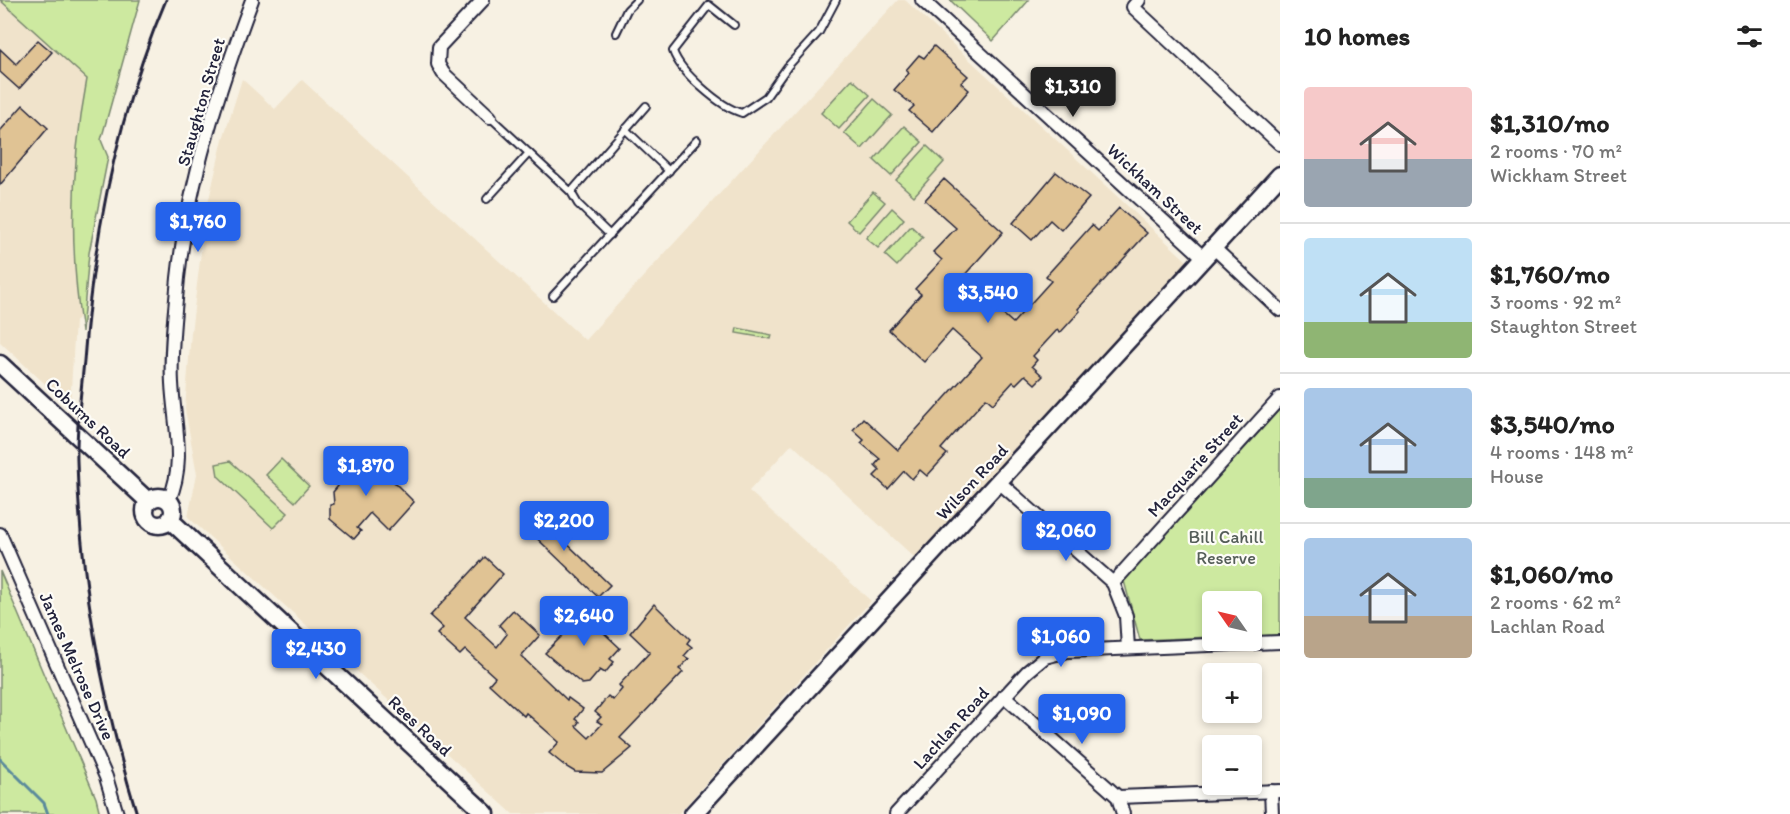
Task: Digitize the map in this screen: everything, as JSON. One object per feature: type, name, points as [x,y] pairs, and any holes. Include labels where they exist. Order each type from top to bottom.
[{"type":"street","name":"Staughton Street","points":[[169,500],[177,483],[180,465],[171,381],[178,277],[195,190],[213,118],[252,0]]},
{"type":"street","points":[[483,0],[439,47],[438,64],[443,74],[490,117]]},
{"type":"street","name":"Wickham Street","points":[[922,0],[1209,253],[1280,310]]},
{"type":"street","points":[[1139,0],[1133,7],[1280,144]]},
{"type":"street","name":"Wilson Road","points":[[693,814],[1280,175]]},
{"type":"street","name":"Coburns Road","points":[[0,364],[148,501]]},
{"type":"street","name":"Macquarie Street","points":[[1113,584],[1280,398]]},
{"type":"street","points":[[999,482],[1113,584],[1126,616],[1128,648]]},
{"type":"street","points":[[161,496],[169,500],[174,513],[170,520],[161,525],[152,523],[145,511],[148,501],[161,496]]},
{"type":"street","name":"Rees Road","points":[[170,520],[486,814]]},
{"type":"street","name":"James Melrose Drive","points":[[0,534],[106,777],[117,814]]},
{"type":"street","name":"Lachlan Road","points":[[896,814],[1004,696],[1045,657],[1068,651],[1280,642]]},
{"type":"street","points":[[1004,696],[1118,798],[1123,814]]},
{"type":"street","points":[[1118,798],[1276,791],[1272,814]]},
{"type":"lane","points":[[616,33],[627,10],[637,0]]},
{"type":"lane","points":[[734,26],[709,5],[673,51],[676,61],[710,94],[732,110],[741,112],[766,97],[788,66],[819,32],[836,0]]},
{"type":"lane","points":[[571,192],[646,106]]},
{"type":"lane","points":[[490,117],[571,192],[578,204],[610,235]]},
{"type":"lane","points":[[625,129],[669,171]]},
{"type":"lane","points":[[553,296],[697,140]]},
{"type":"lane","points":[[487,199],[529,153]]},
{"type":"shaded area","points":[[0,0],[87,79],[80,119],[73,195],[73,251],[80,316],[75,321],[70,407],[0,342]]},
{"type":"shaded area","points":[[898,0],[905,0],[1188,262],[915,558],[792,444],[749,491],[871,601],[678,814],[513,814],[188,517],[197,474],[185,409],[191,333],[206,212],[223,139],[242,79],[275,109],[302,80],[585,340]]},
{"type":"green space","points":[[0,0],[140,0],[101,140],[108,157],[89,253],[82,332],[75,268],[74,205],[78,142],[87,79]]},
{"type":"green space","points":[[950,0],[1029,0],[993,41]]},
{"type":"green space","points":[[852,79],[870,95],[839,129],[821,113]]},
{"type":"green space","points":[[874,99],[892,115],[862,149],[844,133]]},
{"type":"green space","points":[[904,126],[922,142],[891,176],[874,160]]},
{"type":"green space","points":[[927,146],[944,162],[914,196],[896,180]]},
{"type":"green space","points":[[873,192],[885,202],[859,232],[847,221]]},
{"type":"green space","points":[[892,208],[904,219],[878,248],[866,238]]},
{"type":"green space","points":[[911,226],[923,237],[897,266],[885,255]]},
{"type":"green space","points":[[737,328],[772,335],[771,339],[736,333]]},
{"type":"green space","name":"Bill Cahill Reserve","points":[[1280,409],[1280,635],[1262,636],[1262,591],[1202,591],[1202,637],[1140,640],[1124,581]]},
{"type":"green space","points":[[281,459],[309,486],[295,502],[266,475]]},
{"type":"green space","points":[[230,461],[288,513],[273,528],[218,476],[216,464]]},
{"type":"green space","points":[[0,571],[96,798],[100,814],[0,814]]},
{"type":"building","points":[[38,40],[52,52],[19,89],[0,72],[0,49],[16,64]]},
{"type":"building","points":[[934,46],[968,76],[961,83],[969,90],[933,132],[909,111],[914,106],[894,90],[909,73],[906,70],[919,55],[924,58]]},
{"type":"building","points":[[23,105],[48,128],[0,185],[0,131]]},
{"type":"building","points":[[1056,172],[1089,198],[1061,230],[1050,220],[1032,240],[1013,223]]},
{"type":"building","points":[[944,179],[1003,232],[962,278],[1013,323],[1051,281],[1046,276],[1092,225],[1098,231],[1119,208],[1147,233],[1078,309],[1080,311],[1060,333],[1057,330],[1033,356],[1037,360],[1032,366],[1043,376],[1035,384],[1025,375],[1016,384],[1013,382],[993,404],[986,398],[941,449],[947,454],[927,476],[920,470],[912,479],[904,471],[888,489],[874,476],[880,470],[875,465],[880,459],[861,443],[864,440],[853,430],[863,418],[898,450],[982,357],[952,330],[924,362],[889,330],[921,294],[915,289],[942,260],[933,252],[956,228],[925,200]]},
{"type":"building","points":[[354,455],[367,465],[371,462],[381,469],[414,502],[388,531],[370,513],[357,528],[361,531],[354,539],[330,519],[330,505],[334,504],[333,492],[338,486],[332,481]]},
{"type":"building","points":[[535,508],[556,528],[553,530],[610,585],[598,597],[521,523]]},
{"type":"building","points":[[485,557],[503,574],[465,617],[497,647],[507,634],[499,625],[513,610],[540,635],[521,656],[567,700],[568,698],[583,709],[575,719],[579,722],[576,726],[589,738],[602,724],[597,721],[601,717],[595,712],[608,696],[613,700],[622,689],[619,685],[650,652],[630,633],[654,604],[690,639],[687,643],[692,647],[684,656],[689,659],[679,669],[683,672],[620,738],[632,748],[602,773],[575,772],[549,753],[559,742],[526,713],[524,716],[489,684],[495,677],[465,650],[460,655],[437,634],[443,628],[430,616]]},
{"type":"building","points":[[583,606],[608,627],[603,632],[620,648],[610,659],[614,662],[605,673],[600,670],[589,683],[582,684],[545,653],[568,630],[564,626]]},
{"type":"waterway","points":[[0,759],[44,803],[48,814]]},
{"type":"railway","points":[[137,814],[113,728],[95,640],[79,506],[77,436],[88,315],[110,177],[134,87],[166,0]]}]
